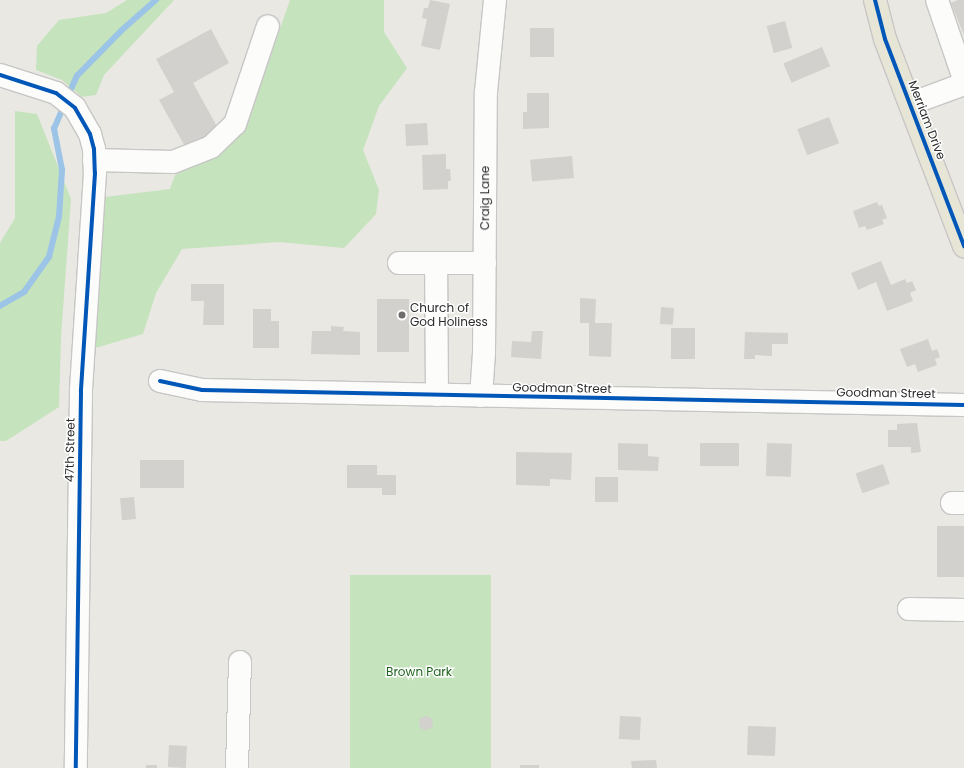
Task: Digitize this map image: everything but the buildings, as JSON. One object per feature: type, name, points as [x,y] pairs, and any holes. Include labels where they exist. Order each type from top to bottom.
[{"type":"main road","name":"Merriam Drive","points":[[875,0],[885,39],[964,246]]},
{"type":"street","name":"Craig Lane","points":[[481,396],[484,353],[486,92],[495,0]]},
{"type":"street","points":[[937,0],[964,80]]},
{"type":"street","points":[[94,160],[174,162],[211,147],[234,124],[268,26]]},
{"type":"street","name":"47th Street","points":[[0,75],[41,86],[56,93],[75,108],[90,134],[94,160],[81,392],[76,768]]},
{"type":"street","points":[[910,104],[964,84]]},
{"type":"street","points":[[400,263],[485,263]]},
{"type":"street","points":[[436,263],[437,395]]},
{"type":"street","name":"Goodman Street","points":[[160,381],[202,390],[964,405]]},
{"type":"street","points":[[909,609],[964,610]]},
{"type":"street","points":[[237,768],[240,662]]},
{"type":"green space","points":[[127,0],[174,0],[104,75],[96,95],[82,97],[62,80],[36,70],[37,46],[59,20],[106,13]]},
{"type":"green space","points":[[290,0],[384,0],[384,32],[407,68],[379,106],[363,150],[379,190],[376,214],[344,248],[279,242],[182,249],[156,293],[143,334],[95,348],[105,197],[170,189],[175,175],[223,152],[249,118]]},
{"type":"green space","points":[[15,111],[37,114],[71,199],[61,337],[59,407],[6,441],[0,441],[0,243],[15,218]]},
{"type":"green space","name":"Brown Park","points":[[350,575],[491,575],[491,768],[350,768]]},
{"type":"waterway","points":[[68,96],[77,76],[122,30],[156,0]]},
{"type":"waterway","points":[[0,306],[24,292],[49,257],[59,217],[62,170],[54,129],[64,106]]},
{"type":"cycle path","points":[[875,0],[885,39],[964,246]]},
{"type":"cycle path","points":[[0,75],[56,93],[75,108],[90,134],[94,149],[95,173],[81,392],[76,768]]},
{"type":"cycle path","points":[[160,381],[202,390],[964,405]]},
{"type":"place","name":"Church of God Holiness","points":[[402,315]]}]
